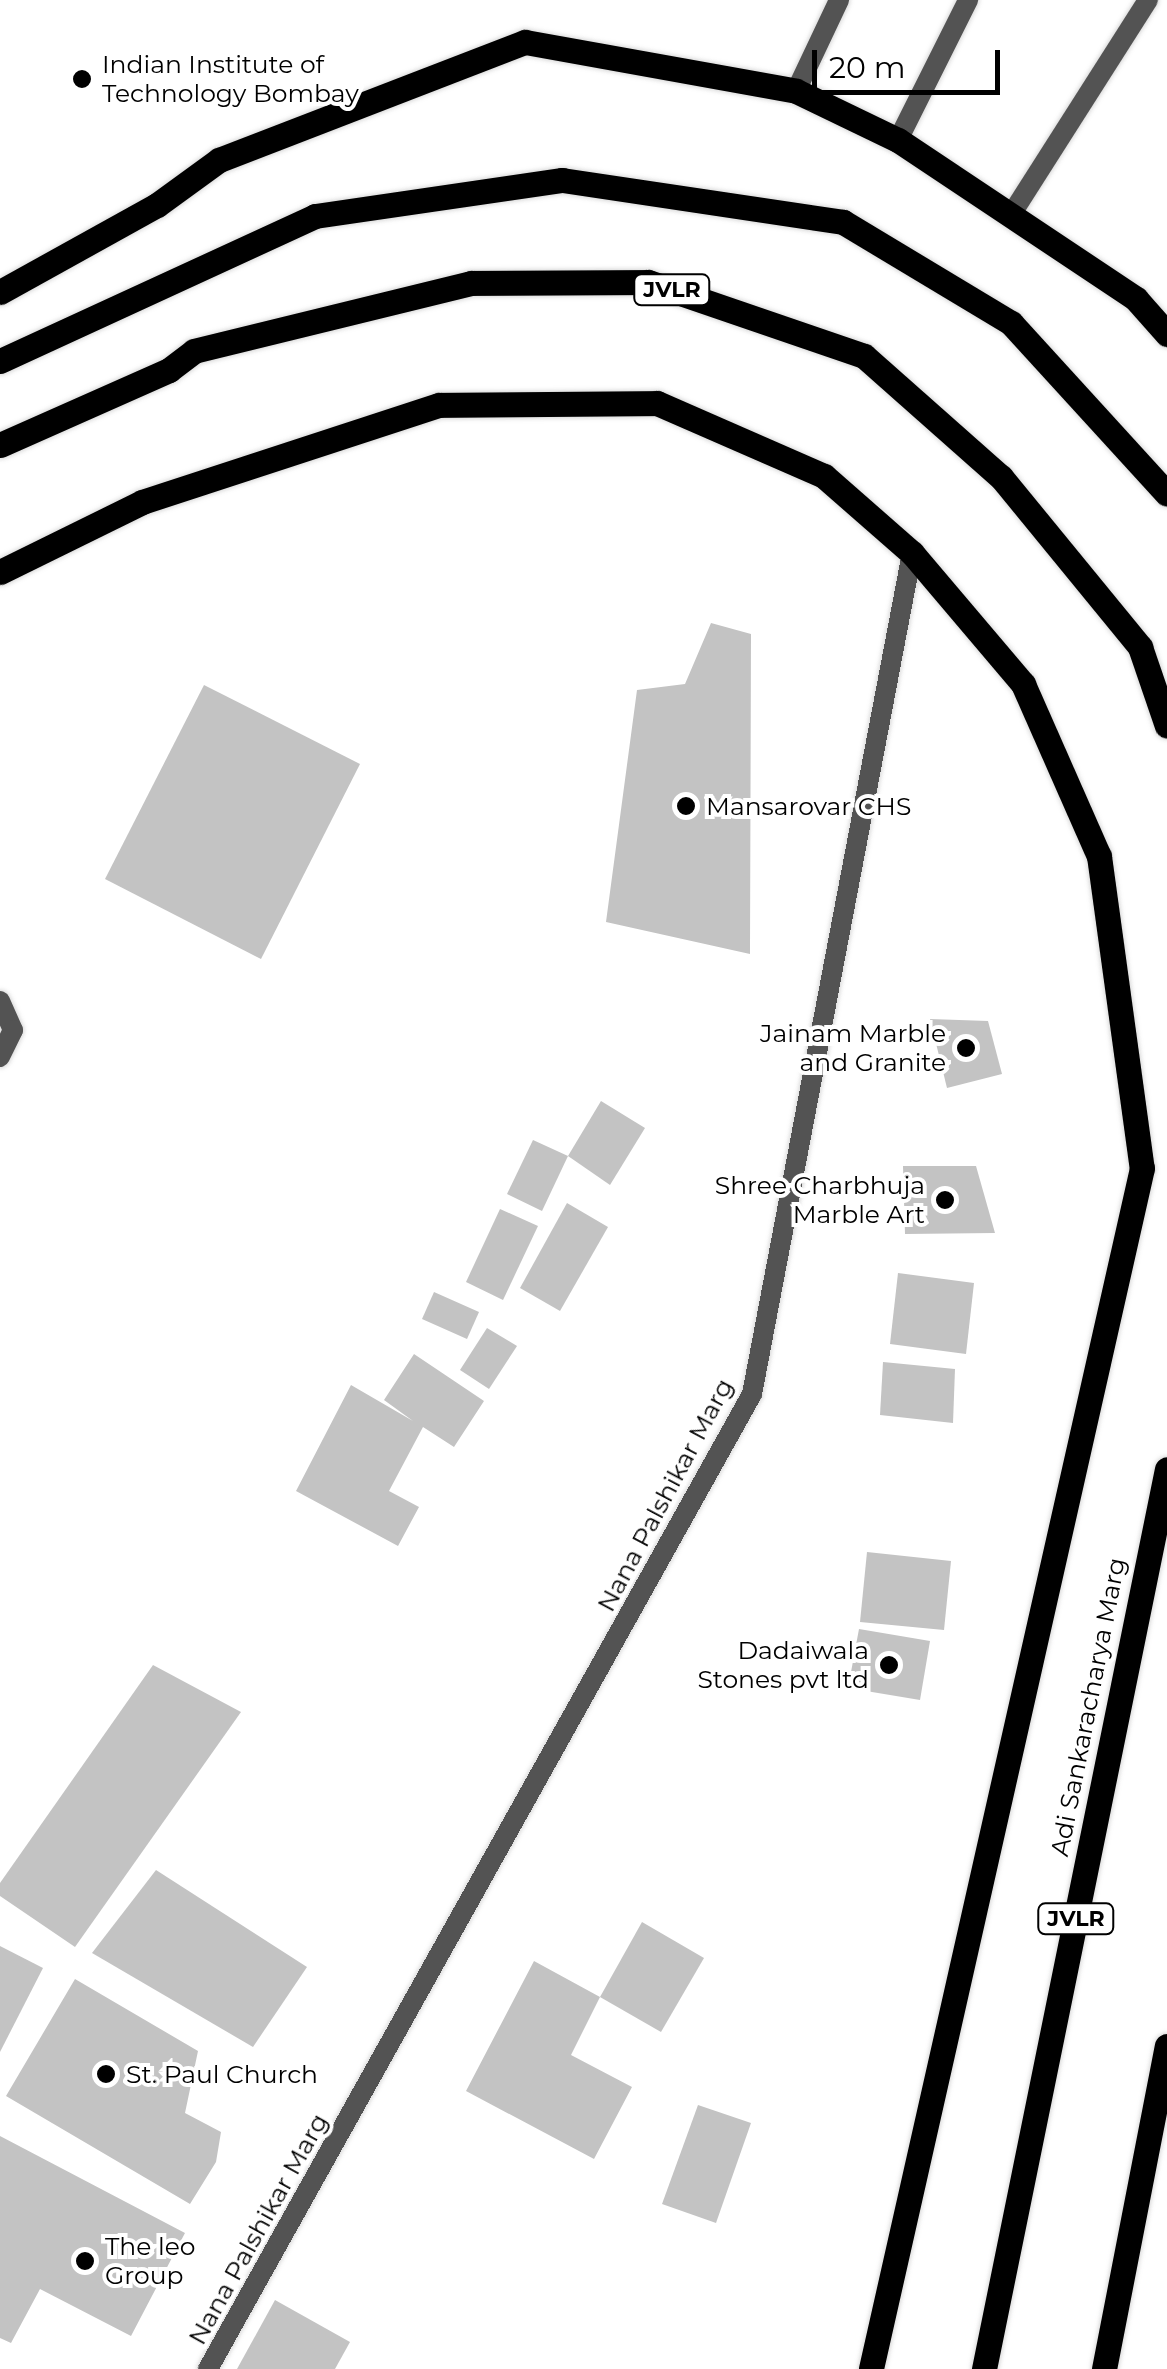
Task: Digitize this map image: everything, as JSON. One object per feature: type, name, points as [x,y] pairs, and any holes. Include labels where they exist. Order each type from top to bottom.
[{"type":"main road","points":[[0,292],[157,205],[219,160],[525,42],[796,91],[898,140],[1136,299],[1167,334]]},
{"type":"main road","points":[[0,361],[315,216],[562,180],[842,222],[1011,323],[1167,494]]},
{"type":"main road","name":"JVLR","points":[[0,445],[212,346],[471,282],[648,282],[864,356],[1002,477],[1140,647],[1167,726]]},
{"type":"main road","points":[[0,572],[142,502],[439,405],[657,403],[824,476],[912,553],[1022,684],[1099,856],[1142,1168],[872,2369]]},
{"type":"main road","name":"Adi Sankaracharya Marg","points":[[984,2369],[1167,1469]]},
{"type":"main road","points":[[1104,2369],[1167,2046]]},
{"type":"street","points":[[796,91],[839,0]]},
{"type":"street","points":[[898,140],[968,0]]},
{"type":"street","points":[[1011,215],[1148,0]]},
{"type":"street","name":"Nana Palshikar Marg","points":[[208,2369],[752,1394],[912,553]]},
{"type":"street","points":[[0,1001],[13,1030],[0,1057]]},
{"type":"building","name":"Mansarovar CHS","points":[[711,623],[751,634],[750,954],[606,922],[637,690],[685,684]]},
{"type":"building","points":[[204,685],[360,764],[261,959],[105,879]]},
{"type":"building","name":"Jainam Marble and Granite","points":[[930,1019],[988,1021],[1002,1074],[947,1088]]},
{"type":"building","points":[[601,1101],[645,1128],[610,1185],[568,1156]]},
{"type":"building","points":[[533,1140],[568,1156],[542,1211],[507,1194]]},
{"type":"building","name":"Shree Charbhuja Marble Art","points":[[903,1166],[976,1166],[995,1233],[905,1234]]},
{"type":"building","points":[[567,1203],[608,1227],[560,1311],[520,1288]]},
{"type":"building","points":[[500,1209],[538,1226],[503,1300],[466,1282]]},
{"type":"building","points":[[898,1273],[974,1283],[966,1354],[890,1344]]},
{"type":"building","points":[[434,1292],[479,1312],[467,1339],[422,1319]]},
{"type":"building","points":[[487,1328],[517,1346],[489,1389],[460,1370]]},
{"type":"building","points":[[414,1354],[484,1401],[454,1447],[423,1427],[389,1491],[419,1507],[398,1546],[296,1491],[351,1385],[413,1421],[384,1400]]},
{"type":"building","points":[[883,1362],[955,1369],[953,1423],[880,1415]]},
{"type":"building","points":[[867,1552],[951,1561],[944,1630],[860,1622]]},
{"type":"building","name":"Dadaiwala Stones pvt ltd","points":[[859,1629],[930,1641],[920,1700],[848,1688]]},
{"type":"building","points":[[153,1665],[241,1712],[75,1947],[0,1896],[0,1883]]},
{"type":"building","points":[[156,1870],[307,1967],[253,2047],[92,1953]]},
{"type":"building","points":[[642,1922],[704,1958],[661,2032],[600,1997]]},
{"type":"building","points":[[0,1946],[43,1968],[0,2052]]},
{"type":"building","points":[[534,1961],[600,1997],[571,2055],[632,2087],[594,2159],[466,2091]]},
{"type":"building","name":"St. Paul Church","points":[[75,1979],[198,2051],[185,2113],[221,2132],[216,2162],[190,2204],[6,2096]]},
{"type":"building","points":[[698,2105],[751,2123],[716,2223],[662,2204]]},
{"type":"building","name":"The leo Group","points":[[0,2136],[185,2233],[131,2336],[40,2289],[11,2343],[0,2338]]},
{"type":"building","points":[[275,2300],[350,2342],[335,2369],[237,2369]]},
{"type":"place","name":"Indian Institute of Technology Bombay","points":[[82,79]]},
{"type":"place","name":"Mansarovar CHS","points":[[686,806]]},
{"type":"place","name":"Jainam Marble and Granite","points":[[966,1048]]},
{"type":"place","name":"Shree Charbhuja Marble Art","points":[[945,1200]]},
{"type":"place","name":"Dadaiwala Stones pvt ltd","points":[[889,1665]]},
{"type":"place","name":"St. Paul Church","points":[[106,2074]]},
{"type":"place","name":"The leo Group","points":[[85,2261]]}]
